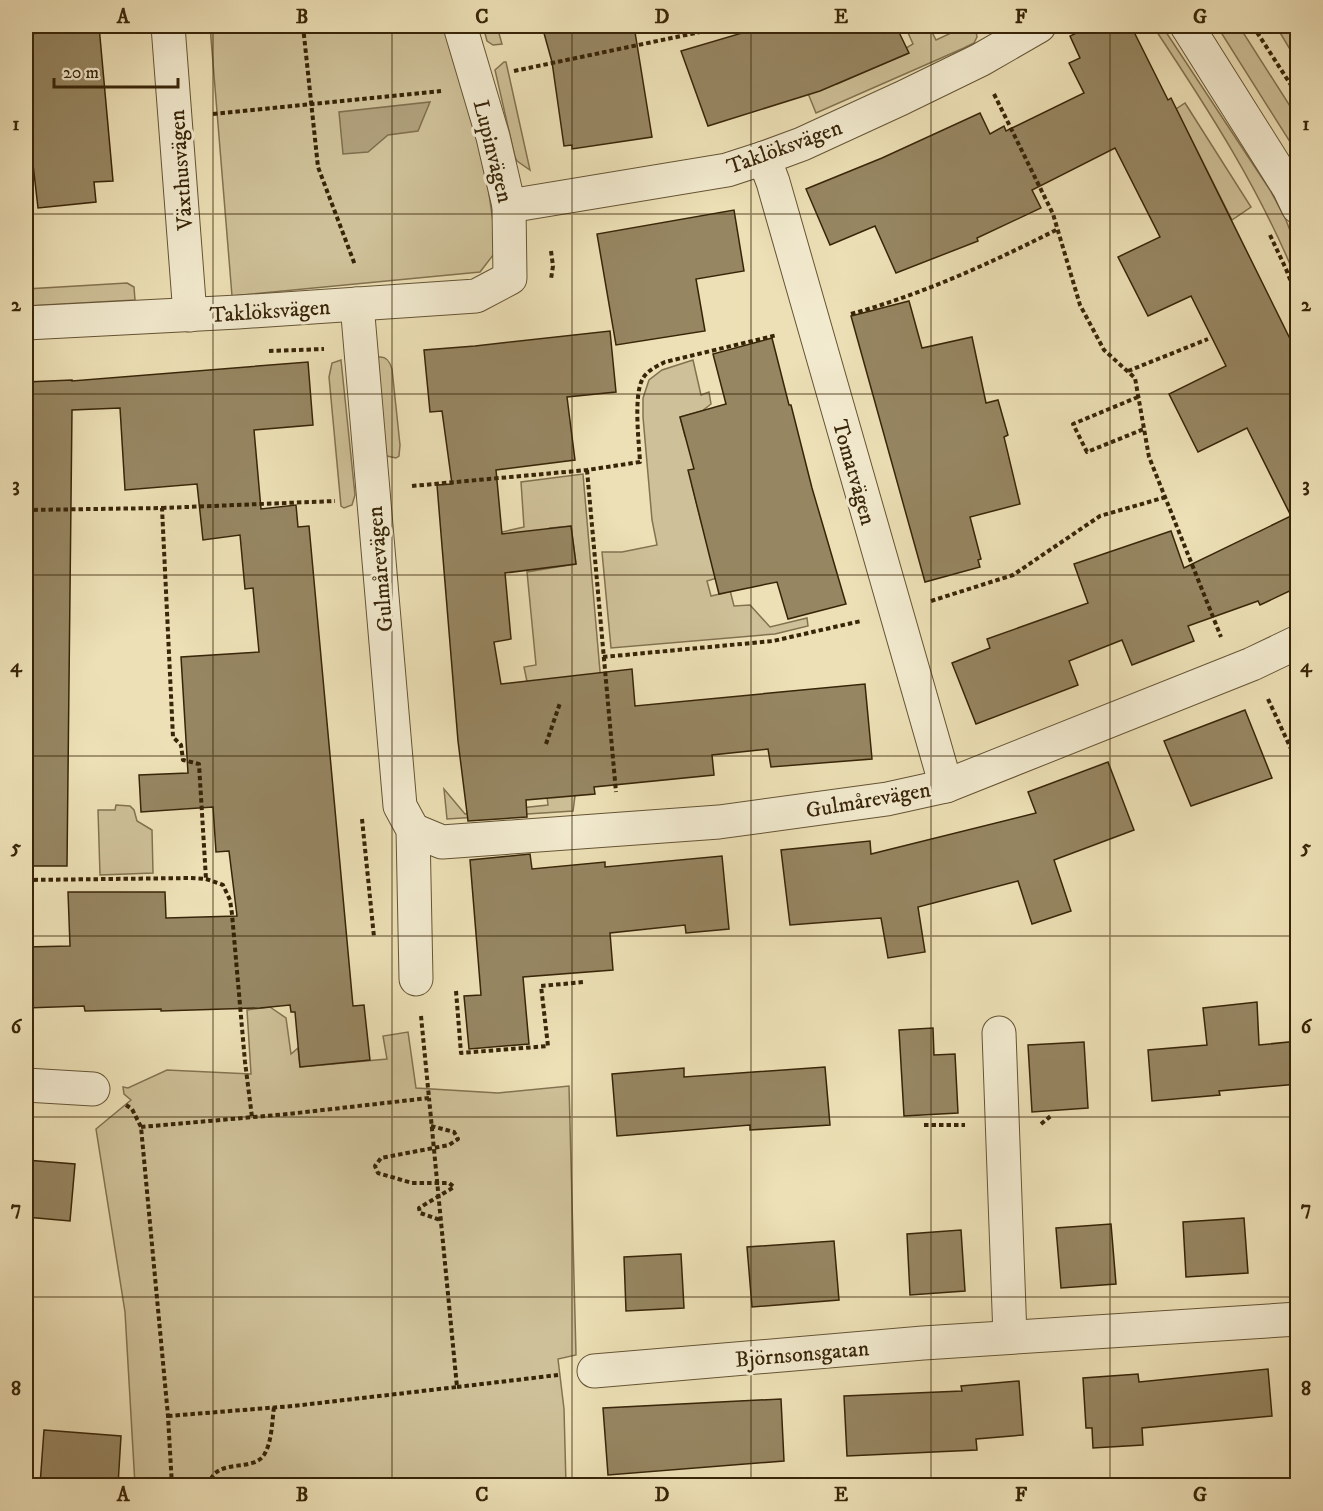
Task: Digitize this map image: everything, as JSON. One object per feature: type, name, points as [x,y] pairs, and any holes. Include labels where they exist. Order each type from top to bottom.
[{"type":"street","name":"Växthusvägen","points":[[168,26],[190,315]]},
{"type":"street","name":"Lupinvägen","points":[[460,26],[493,137],[509,206],[510,278]]},
{"type":"street","name":"Taklöksvägen","points":[[509,206],[727,170],[764,158],[822,135],[980,60],[1004,34],[1039,26]]},
{"type":"street","points":[[1187,26],[1289,188],[1298,207]]},
{"type":"street","name":"Tomatvägen","points":[[764,158],[773,182],[946,786]]},
{"type":"street","name":"Taklöksvägen","points":[[26,323],[190,315],[476,296],[510,278]]},
{"type":"street","name":"Gulmårevägen","points":[[357,304],[400,806],[413,830],[416,979]]},
{"type":"street","name":"Gulmårevägen","points":[[413,830],[442,842],[719,822],[887,799],[946,786],[1243,667],[1298,642]]},
{"type":"street","points":[[999,1034],[1010,1337]]},
{"type":"street","points":[[26,1085],[93,1089]]},
{"type":"street","name":"Björnsonsgatan","points":[[594,1371],[1010,1337],[1298,1319]]},
{"type":"path","points":[[303,26],[318,167],[360,279],[357,304]]},
{"type":"path","points":[[514,71],[727,26]]},
{"type":"path","points":[[1253,26],[1298,96]]},
{"type":"path","points":[[511,61],[516,82]]},
{"type":"path","points":[[176,117],[478,87]]},
{"type":"path","points":[[993,90],[1053,214],[1080,305],[1104,350],[1135,378],[1149,457],[1243,667],[1298,764]]},
{"type":"path","points":[[542,200],[552,266],[550,286]]},
{"type":"path","points":[[410,487],[587,471],[640,462],[637,406],[642,380],[650,370],[665,362],[813,325],[919,292],[980,268],[1058,229]]},
{"type":"path","points":[[1128,372],[1208,339]]},
{"type":"path","points":[[1138,397],[1073,424],[1087,452],[1144,429]]},
{"type":"path","points":[[587,471],[620,830]]},
{"type":"path","points":[[409,476],[411,497]]},
{"type":"path","points":[[603,657],[773,641],[895,613],[1013,575],[1100,516],[1166,497]]},
{"type":"path","points":[[26,510],[162,508],[335,501]]},
{"type":"path","points":[[162,508],[173,737],[181,745],[183,760],[199,764],[206,879]]},
{"type":"path","points":[[546,744],[560,703]]},
{"type":"path","points":[[366,867],[375,945]]},
{"type":"path","points":[[26,880],[206,879],[223,885],[230,900],[252,1117]]},
{"type":"path","points":[[416,979],[457,1388]]},
{"type":"path","points":[[456,991],[461,1053],[548,1046],[542,986],[584,982]]},
{"type":"path","points":[[93,1089],[113,1095],[132,1109],[141,1126],[168,1416],[172,1485]]},
{"type":"path","points":[[141,1126],[429,1098]]},
{"type":"path","points":[[431,1126],[454,1132],[458,1139],[449,1145],[381,1158],[375,1166],[378,1173],[412,1183],[436,1182],[449,1183],[454,1186],[419,1208],[420,1213],[440,1220]]},
{"type":"path","points":[[168,1416],[457,1388],[594,1371]]},
{"type":"path","points":[[212,1485],[210,1481],[213,1475],[221,1469],[259,1460],[264,1455],[274,1407]]},
{"type":"shaded area","points":[[210,26],[449,26],[487,180],[497,250],[480,272],[232,296]]},
{"type":"shaded area","points":[[483,26],[497,26],[502,44],[493,45],[487,41]]},
{"type":"shaded area","points":[[905,26],[929,26],[936,40],[966,26],[975,26],[977,37],[974,43],[964,48],[816,113],[805,86],[837,84],[908,53],[906,48],[913,44]]},
{"type":"shaded area","points":[[1153,26],[1162,26],[1270,190],[1286,220],[1297,249],[1297,281],[1267,214],[1232,150]]},
{"type":"shaded area","points":[[1217,26],[1239,26],[1297,117],[1297,153]]},
{"type":"shaded area","points":[[1276,26],[1297,26],[1297,61]]},
{"type":"shaded area","points":[[506,62],[530,170],[515,157],[495,70]]},
{"type":"shaded area","points":[[430,102],[418,131],[388,135],[368,152],[343,154],[339,112]]},
{"type":"shaded area","points":[[1185,103],[1251,207],[1232,220],[1176,109]]},
{"type":"shaded area","points":[[127,283],[134,287],[135,300],[26,306],[26,289]]},
{"type":"shaded area","points":[[379,357],[388,360],[392,369],[400,445],[399,456],[396,458],[387,456],[383,449],[375,364]]},
{"type":"shaded area","points":[[341,360],[355,495],[352,505],[344,508],[341,506],[329,377],[332,363]]},
{"type":"shaded area","points":[[693,360],[701,395],[709,392],[711,404],[702,411],[680,417],[685,436],[707,431],[692,485],[701,521],[720,577],[707,581],[711,596],[730,590],[734,606],[750,605],[770,627],[807,618],[808,626],[775,634],[611,648],[602,552],[622,552],[657,545],[652,520],[643,398],[649,380],[662,370]]},
{"type":"shaded area","points":[[583,474],[601,683],[571,746],[575,796],[573,811],[447,819],[444,789],[465,814],[548,805],[542,754],[524,667],[536,665],[527,572],[576,564],[571,526],[550,528],[503,551],[502,532],[524,527],[521,482]]},
{"type":"shaded area","points":[[116,805],[130,806],[134,810],[137,821],[152,830],[153,873],[100,875],[98,810],[115,810]]},
{"type":"shaded area","points":[[270,1007],[286,1018],[291,1054],[298,1048],[300,1067],[387,1059],[383,1036],[408,1032],[416,1088],[498,1093],[569,1086],[576,1355],[558,1359],[564,1409],[566,1485],[135,1485],[125,1312],[96,1129],[131,1100],[124,1094],[123,1087],[128,1088],[167,1070],[251,1074],[247,1010]]},
{"type":"building","points":[[40,26],[99,26],[113,181],[94,182],[96,202],[38,208],[26,103],[26,34],[41,33]]},
{"type":"building","points":[[542,26],[634,26],[652,137],[572,149],[572,145],[564,146],[552,62]]},
{"type":"building","points":[[766,26],[896,26],[909,53],[820,91],[708,126],[681,51]]},
{"type":"building","points":[[1091,26],[1131,26],[1168,100],[1171,98],[1298,355],[1298,587],[1260,605],[1258,601],[1188,626],[1194,641],[1132,665],[1122,640],[1069,661],[1078,685],[976,724],[952,663],[990,648],[987,639],[1088,603],[1074,564],[1171,531],[1184,568],[1291,516],[1247,428],[1198,452],[1169,394],[1226,366],[1191,296],[1148,316],[1118,257],[1160,237],[1115,148],[1032,190],[1041,208],[977,238],[978,241],[896,273],[875,226],[830,245],[806,189],[882,158],[980,113],[990,134],[1004,126],[1006,131],[1084,93],[1069,63],[1080,58],[1070,36]]},
{"type":"building","points":[[734,210],[744,271],[696,279],[705,331],[616,345],[597,234]]},
{"type":"building","points":[[909,301],[922,348],[972,337],[986,403],[998,400],[1008,435],[1004,437],[1020,504],[970,517],[981,559],[978,560],[980,567],[925,582],[851,316]]},
{"type":"building","points":[[610,331],[616,392],[567,397],[575,460],[496,470],[502,534],[571,526],[576,564],[505,573],[511,639],[494,642],[501,684],[632,669],[635,706],[865,684],[872,759],[771,767],[768,749],[712,755],[714,775],[594,787],[595,794],[526,800],[527,817],[468,821],[458,741],[437,485],[452,484],[442,411],[430,412],[424,350]]},
{"type":"building","points":[[772,338],[846,604],[788,619],[777,582],[719,594],[688,470],[694,469],[680,417],[726,404],[713,354]]},
{"type":"building","points":[[308,362],[313,425],[254,430],[261,509],[296,505],[298,527],[309,526],[353,1006],[364,1005],[370,1060],[300,1067],[295,1012],[291,1012],[290,1005],[161,1011],[161,1009],[85,1011],[84,1006],[26,1008],[26,947],[70,946],[68,892],[165,892],[166,918],[237,916],[229,851],[216,852],[213,807],[141,812],[139,775],[188,773],[181,657],[259,652],[253,588],[245,589],[240,535],[203,540],[197,484],[125,490],[120,408],[72,410],[67,866],[26,866],[26,382],[72,381]]},
{"type":"building","points":[[1245,710],[1272,778],[1191,806],[1164,741]]},
{"type":"building","points":[[1108,762],[1134,830],[1054,860],[1071,911],[1032,924],[1018,881],[918,907],[925,952],[888,958],[881,918],[790,925],[781,850],[870,841],[871,854],[1036,813],[1028,792]]},
{"type":"building","points":[[530,854],[532,869],[605,862],[605,867],[722,856],[729,929],[686,933],[685,925],[610,933],[613,970],[523,977],[529,1044],[469,1049],[464,996],[481,995],[470,860]]},
{"type":"building","points":[[1257,1002],[1259,1045],[1298,1041],[1298,1084],[1219,1091],[1220,1095],[1152,1101],[1148,1050],[1207,1045],[1203,1008]]},
{"type":"building","points":[[933,1028],[934,1055],[955,1054],[958,1113],[904,1116],[899,1030]]},
{"type":"building","points":[[1084,1042],[1088,1108],[1032,1112],[1028,1045]]},
{"type":"building","points":[[825,1067],[830,1125],[750,1130],[750,1125],[617,1136],[612,1074],[684,1068],[684,1077]]},
{"type":"building","points":[[26,1160],[75,1164],[70,1221],[26,1217]]},
{"type":"building","points":[[1244,1218],[1248,1273],[1186,1277],[1183,1222]]},
{"type":"building","points":[[1111,1224],[1116,1284],[1061,1288],[1056,1228]]},
{"type":"building","points":[[961,1230],[965,1291],[910,1295],[907,1234]]},
{"type":"building","points":[[834,1241],[839,1300],[752,1307],[747,1247]]},
{"type":"building","points":[[681,1254],[684,1308],[626,1311],[624,1257]]},
{"type":"building","points":[[1268,1369],[1272,1416],[1142,1428],[1143,1445],[1093,1448],[1092,1428],[1086,1428],[1083,1378],[1138,1374],[1139,1382]]},
{"type":"building","points":[[1019,1381],[1023,1435],[976,1439],[977,1450],[847,1456],[844,1396],[962,1391],[961,1386]]},
{"type":"building","points":[[781,1399],[784,1461],[608,1475],[603,1408]]},
{"type":"building","points":[[44,1430],[121,1436],[118,1485],[40,1485]]}]
